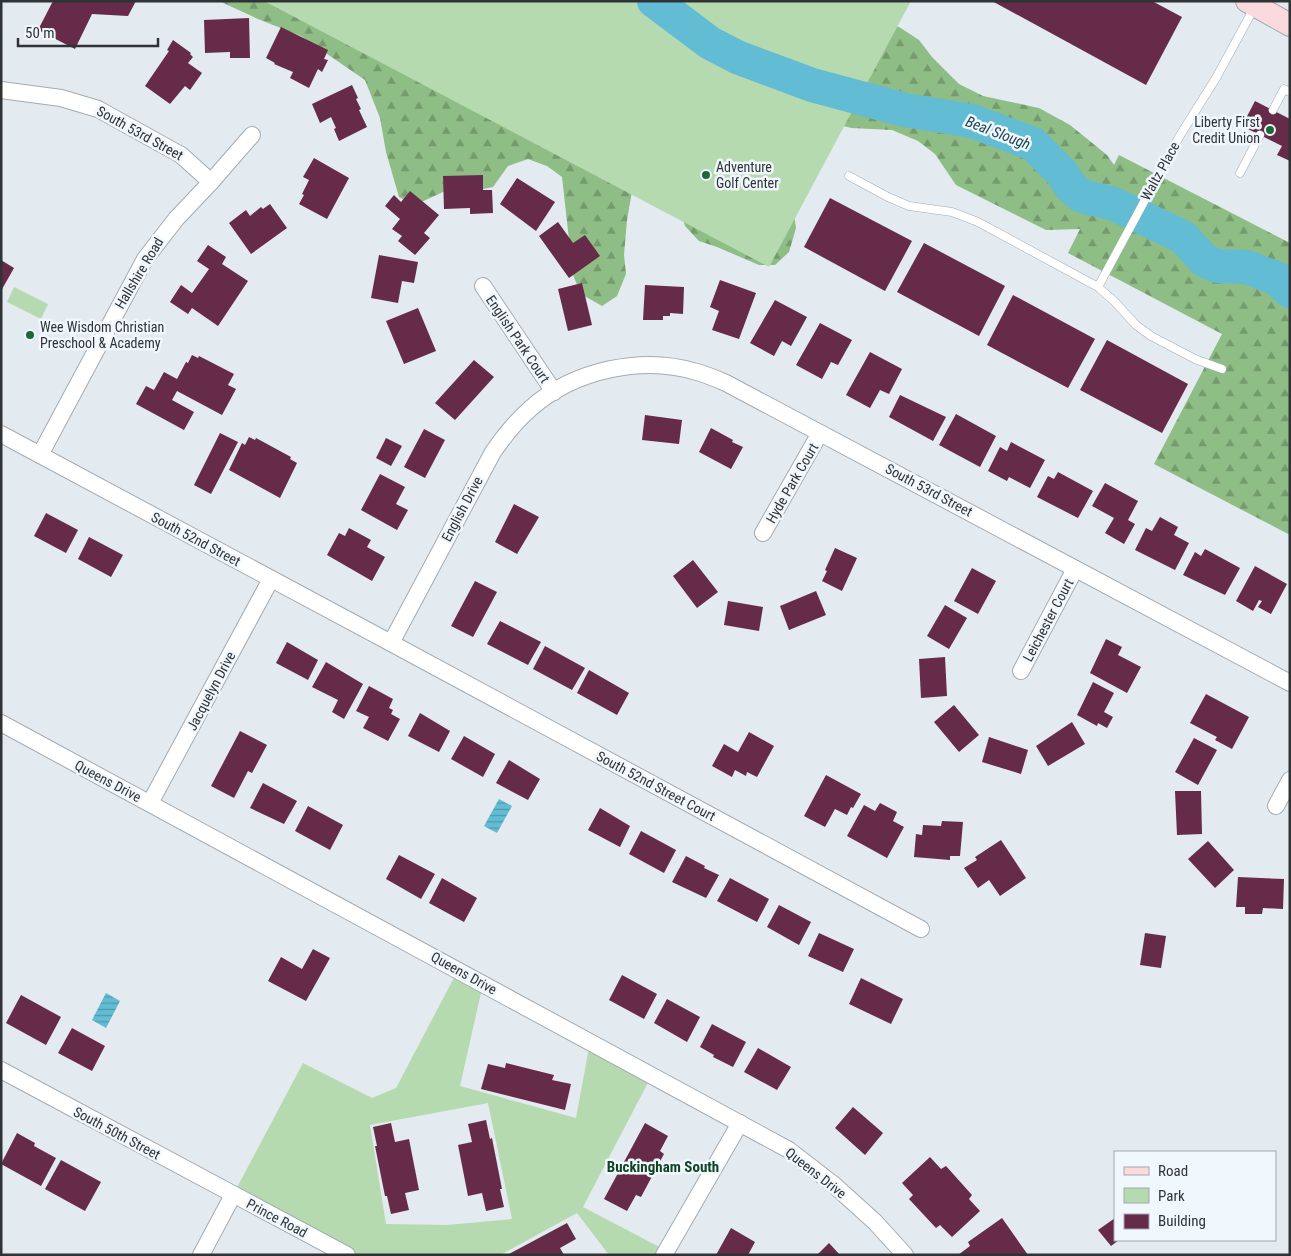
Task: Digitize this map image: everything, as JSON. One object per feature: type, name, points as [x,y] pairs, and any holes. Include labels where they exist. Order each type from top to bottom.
[{"type":"main road","points":[[1253,3],[1290,25]]},
{"type":"street","name":"South 53rd Street","points":[[1,90],[61,98],[98,109],[181,155],[211,182]]},
{"type":"street","name":"Hallshire Road","points":[[40,455],[145,259],[176,219],[252,135]]},
{"type":"street","name":"English Park Court","points":[[483,286],[554,392]]},
{"type":"street","name":"South 53rd Street","points":[[554,392],[581,378],[609,369],[638,365],[668,366],[697,371],[726,383],[1290,683]]},
{"type":"street","name":"English Drive","points":[[391,643],[493,452],[510,429],[531,408],[554,392]]},
{"type":"street","name":"Hyde Park Court","points":[[763,533],[820,433]]},
{"type":"street","name":"South 52nd Street","points":[[1,434],[391,643]]},
{"type":"street","name":"Leichester Court","points":[[1021,671],[1075,569]]},
{"type":"street","name":"Jacquelyn Drive","points":[[150,803],[271,579]]},
{"type":"street","name":"South 52nd Street Court","points":[[391,643],[921,929]]},
{"type":"street","name":"Queens Drive","points":[[1,723],[789,1150],[833,1184],[875,1222],[905,1255]]},
{"type":"street","points":[[1276,806],[1290,780]]},
{"type":"street","name":"South 50th Street","points":[[1,1070],[233,1195]]},
{"type":"street","points":[[664,1255],[740,1123]]},
{"type":"street","points":[[201,1255],[233,1195]]},
{"type":"street","name":"Prince Road","points":[[233,1195],[346,1255]]},
{"type":"lane","name":"Waltz Place","points":[[1098,287],[1179,137],[1216,78],[1253,3]]},
{"type":"lane","points":[[1273,110],[1284,88],[1290,92]]},
{"type":"lane","points":[[1240,173],[1260,135]]},
{"type":"lane","points":[[849,176],[888,197],[910,206],[952,212],[973,220],[1098,287],[1136,324],[1152,336],[1195,359],[1222,369]]},
{"type":"green space","points":[[219,1],[819,1],[879,23],[899,27],[919,40],[932,57],[959,84],[983,96],[1039,108],[1070,125],[1107,155],[1114,165],[1119,155],[1290,243],[1290,535],[1154,464],[1222,334],[1068,253],[1080,229],[1046,230],[956,185],[935,154],[918,141],[892,130],[852,128],[829,123],[790,189],[796,228],[789,252],[775,265],[759,265],[699,241],[685,226],[677,197],[634,180],[627,220],[624,255],[626,274],[617,296],[602,306],[581,294],[573,275],[562,177],[547,166],[528,159],[508,166],[493,187],[473,191],[458,185],[415,205],[399,197],[386,152],[380,118],[365,80],[301,36]]},
{"type":"green space","name":"Adventure Golf Center","points":[[264,1],[911,1],[769,267]]},
{"type":"green space","points":[[14,287],[48,304],[41,319],[7,302]]},
{"type":"green space","points":[[458,970],[483,984],[460,1086],[576,1118],[590,1042],[652,1075],[583,1207],[667,1251],[664,1255],[609,1255],[577,1213],[500,1255],[347,1255],[233,1195],[303,1063],[372,1098],[396,1088]],"holes":[[[488,1103],[512,1219],[447,1225],[386,1224],[370,1125]]]},
{"type":"water","points":[[499,799],[512,806],[497,833],[484,826]]},
{"type":"water","points":[[106,993],[120,1001],[106,1028],[92,1020]]},
{"type":"building","points":[[53,1],[136,1],[128,16],[92,14],[75,49],[38,30]]},
{"type":"building","points":[[992,1],[1152,1],[1182,17],[1146,85]]},
{"type":"building","points":[[249,18],[250,58],[230,58],[230,52],[205,53],[204,20]]},
{"type":"building","points":[[281,27],[328,50],[324,59],[328,60],[322,72],[318,69],[309,88],[290,78],[293,72],[274,64],[266,58]]},
{"type":"building","points":[[173,40],[191,53],[193,57],[188,63],[202,73],[190,90],[185,86],[170,104],[145,86],[169,51],[167,50]]},
{"type":"building","points":[[352,85],[358,98],[356,99],[361,109],[359,110],[367,127],[339,141],[331,117],[320,123],[312,104]]},
{"type":"building","name":"Liberty First Credit Union","points":[[1255,101],[1290,119],[1290,161],[1277,155],[1282,146],[1242,126]]},
{"type":"building","points":[[314,158],[349,178],[327,219],[299,204],[309,180],[303,177]]},
{"type":"building","points":[[483,175],[483,190],[492,190],[493,213],[470,214],[470,208],[444,209],[443,176]]},
{"type":"building","points":[[517,178],[555,202],[536,231],[500,204]]},
{"type":"building","points":[[410,191],[439,215],[424,233],[430,238],[415,255],[398,241],[402,236],[392,229],[400,219],[385,206],[394,195],[401,202]]},
{"type":"building","points":[[830,198],[912,241],[885,291],[804,247]]},
{"type":"building","points":[[270,204],[287,228],[251,254],[229,223],[246,210],[250,216],[261,207],[263,209]]},
{"type":"building","points":[[558,222],[573,243],[585,235],[600,256],[569,278],[539,236]]},
{"type":"building","points":[[924,243],[1005,286],[979,336],[897,292]]},
{"type":"building","points":[[208,245],[226,257],[222,264],[248,281],[218,326],[192,308],[188,314],[170,302],[181,285],[192,293],[209,269],[197,261]]},
{"type":"building","points":[[379,255],[418,262],[414,283],[402,281],[398,303],[371,298]]},
{"type":"building","points":[[1,260],[14,268],[1,291]]},
{"type":"building","points":[[720,280],[756,293],[739,339],[712,330],[719,311],[710,307]]},
{"type":"building","points":[[582,283],[592,325],[568,331],[558,289]]},
{"type":"building","points":[[645,285],[684,287],[683,314],[670,313],[670,316],[663,316],[663,320],[643,320]]},
{"type":"building","points":[[1013,295],[1095,339],[1068,388],[987,345]]},
{"type":"building","points":[[775,300],[807,317],[791,346],[782,341],[774,356],[750,343]]},
{"type":"building","points":[[418,308],[436,351],[404,364],[386,321]]},
{"type":"building","points":[[820,323],[852,340],[838,365],[831,362],[822,379],[796,365]]},
{"type":"building","points":[[1107,340],[1188,384],[1162,433],[1080,390]]},
{"type":"building","points":[[870,352],[902,369],[889,394],[880,390],[870,408],[846,395]]},
{"type":"building","points":[[192,355],[198,358],[199,356],[234,374],[228,385],[236,389],[222,415],[177,391],[172,400],[194,412],[184,430],[136,404],[146,386],[154,390],[164,372],[177,379]]},
{"type":"building","points":[[474,360],[494,377],[455,420],[435,403]]},
{"type":"building","points":[[900,395],[946,417],[933,441],[889,417]]},
{"type":"building","points":[[956,414],[996,436],[980,467],[939,445]]},
{"type":"building","points":[[645,415],[682,420],[679,444],[642,440]]},
{"type":"building","points":[[711,428],[743,447],[731,469],[699,452]]},
{"type":"building","points":[[424,429],[445,440],[425,478],[404,467]]},
{"type":"building","points":[[220,433],[238,442],[211,494],[194,485]]},
{"type":"building","points":[[249,437],[255,440],[256,438],[291,457],[290,459],[297,463],[280,498],[229,470],[242,443],[245,445]]},
{"type":"building","points":[[386,438],[402,446],[391,466],[376,458]]},
{"type":"building","points":[[1011,442],[1045,460],[1030,488],[1009,477],[1007,481],[988,471],[1000,447],[1007,451]]},
{"type":"building","points":[[1058,472],[1093,491],[1078,518],[1037,497],[1048,476],[1054,479]]},
{"type":"building","points":[[380,474],[405,487],[396,504],[408,510],[397,530],[361,510]]},
{"type":"building","points":[[1105,483],[1138,501],[1128,520],[1135,524],[1124,544],[1105,533],[1114,518],[1092,506]]},
{"type":"building","points":[[514,504],[539,517],[517,554],[495,542]]},
{"type":"building","points":[[46,513],[78,530],[66,553],[34,536]]},
{"type":"building","points":[[1160,517],[1178,527],[1174,535],[1189,543],[1175,570],[1135,550],[1146,528],[1152,531]]},
{"type":"building","points":[[349,528],[371,540],[367,547],[385,557],[372,581],[327,555],[339,533],[345,536]]},
{"type":"building","points":[[89,537],[123,555],[111,577],[78,559]]},
{"type":"building","points":[[835,548],[857,558],[842,591],[822,581]]},
{"type":"building","points":[[1205,549],[1240,568],[1225,595],[1183,575],[1195,552],[1201,556]]},
{"type":"building","points":[[693,560],[718,592],[697,608],[673,576]]},
{"type":"building","points":[[1255,566],[1287,584],[1271,614],[1258,607],[1262,601],[1259,600],[1253,611],[1236,601]]},
{"type":"building","points":[[972,568],[996,581],[978,614],[954,601]]},
{"type":"building","points":[[475,581],[497,592],[473,637],[451,626]]},
{"type":"building","points":[[816,591],[826,615],[789,630],[780,606]]},
{"type":"building","points":[[728,601],[763,607],[759,631],[724,625]]},
{"type":"building","points":[[945,605],[967,618],[949,649],[927,636]]},
{"type":"building","points":[[500,621],[541,642],[528,665],[487,644]]},
{"type":"building","points":[[1106,639],[1122,647],[1118,655],[1141,667],[1127,693],[1090,673]]},
{"type":"building","points":[[287,642],[318,660],[308,680],[276,663]]},
{"type":"building","points":[[545,646],[585,668],[572,690],[533,669]]},
{"type":"building","points":[[945,657],[947,696],[921,698],[919,659]]},
{"type":"building","points":[[326,662],[363,684],[344,719],[332,712],[338,700],[312,687]]},
{"type":"building","points":[[589,670],[629,693],[617,715],[577,693]]},
{"type":"building","points":[[1093,682],[1114,693],[1104,712],[1113,717],[1107,728],[1098,723],[1097,726],[1077,715]]},
{"type":"building","points":[[369,686],[393,699],[389,708],[393,710],[391,714],[400,719],[388,741],[363,728],[369,717],[356,711]]},
{"type":"building","points":[[1206,694],[1249,717],[1232,749],[1215,740],[1217,737],[1190,723]]},
{"type":"building","points":[[954,705],[979,735],[959,752],[934,722]]},
{"type":"building","points":[[420,713],[450,731],[439,752],[408,736]]},
{"type":"building","points":[[1072,722],[1085,744],[1048,766],[1036,746]]},
{"type":"building","points":[[240,731],[267,745],[252,773],[248,771],[234,798],[211,786]]},
{"type":"building","points":[[749,732],[774,746],[757,777],[747,772],[746,776],[735,770],[732,777],[712,766],[724,744],[738,752]]},
{"type":"building","points":[[464,736],[495,754],[483,777],[451,759]]},
{"type":"building","points":[[989,737],[1028,750],[1021,774],[982,762]]},
{"type":"building","points":[[1194,738],[1217,750],[1198,785],[1175,772]]},
{"type":"building","points":[[509,760],[540,779],[528,800],[496,783]]},
{"type":"building","points":[[826,775],[861,794],[847,815],[835,809],[825,827],[804,816]]},
{"type":"building","points":[[263,783],[297,801],[284,824],[250,808]]},
{"type":"building","points":[[1175,791],[1201,791],[1202,834],[1177,835]]},
{"type":"building","points":[[880,803],[897,812],[893,821],[904,827],[887,858],[847,836],[864,805],[875,811]]},
{"type":"building","points":[[308,806],[343,825],[330,850],[295,831]]},
{"type":"building","points":[[600,808],[630,826],[620,847],[588,830]]},
{"type":"building","points":[[942,821],[963,822],[960,856],[950,856],[950,860],[914,857],[916,834],[922,835],[923,825],[941,826]]},
{"type":"building","points":[[641,831],[676,850],[664,873],[629,854]]},
{"type":"building","points":[[1001,840],[1026,878],[1000,896],[989,880],[978,888],[964,868],[977,860],[975,857]]},
{"type":"building","points":[[1208,841],[1234,870],[1215,888],[1188,859]]},
{"type":"building","points":[[399,855],[435,874],[421,899],[386,879]]},
{"type":"building","points":[[686,856],[719,875],[706,898],[672,882]]},
{"type":"building","points":[[1238,877],[1284,879],[1283,909],[1263,908],[1262,914],[1245,914],[1245,907],[1236,907]]},
{"type":"building","points":[[442,878],[477,898],[464,922],[429,903]]},
{"type":"building","points":[[730,878],[769,899],[757,922],[717,901]]},
{"type":"building","points":[[779,905],[811,922],[799,945],[767,927]]},
{"type":"building","points":[[819,933],[854,949],[843,972],[808,956]]},
{"type":"building","points":[[1145,933],[1166,936],[1161,968],[1140,965]]},
{"type":"building","points":[[313,949],[330,958],[306,1001],[268,981],[281,957],[302,969]]},
{"type":"building","points":[[622,975],[657,994],[644,1019],[609,1000]]},
{"type":"building","points":[[861,978],[903,999],[891,1024],[849,1004]]},
{"type":"building","points":[[21,995],[61,1017],[46,1045],[6,1023]]},
{"type":"building","points":[[667,999],[700,1017],[687,1042],[654,1023]]},
{"type":"building","points":[[712,1024],[746,1042],[733,1067],[713,1057],[714,1055],[700,1047]]},
{"type":"building","points":[[72,1028],[105,1046],[92,1071],[58,1053]]},
{"type":"building","points":[[758,1048],[791,1067],[777,1090],[744,1072]]},
{"type":"building","points":[[506,1063],[554,1075],[552,1080],[571,1084],[565,1110],[481,1089],[488,1064],[505,1068]]},
{"type":"building","points":[[853,1107],[883,1133],[865,1155],[835,1128]]},
{"type":"building","points":[[486,1120],[490,1139],[492,1138],[504,1207],[486,1211],[482,1193],[468,1196],[458,1145],[472,1142],[468,1124]]},
{"type":"building","points":[[391,1123],[395,1142],[409,1139],[419,1190],[405,1193],[409,1210],[391,1214],[387,1196],[385,1196],[373,1127]]},
{"type":"building","points":[[645,1123],[668,1136],[660,1151],[664,1154],[641,1197],[636,1195],[627,1211],[604,1199]]},
{"type":"building","points":[[17,1133],[35,1143],[34,1146],[56,1158],[41,1186],[1,1164]]},
{"type":"building","points":[[930,1157],[941,1169],[946,1166],[972,1195],[969,1199],[980,1211],[952,1237],[940,1225],[936,1228],[909,1199],[913,1195],[902,1183]]},
{"type":"building","points":[[61,1160],[101,1182],[85,1211],[45,1189]]},
{"type":"building","points":[[1002,1218],[1028,1255],[958,1255],[970,1246],[968,1242]]},
{"type":"building","points":[[1114,1219],[1114,1241],[1118,1241],[1111,1246],[1098,1230]]},
{"type":"building","points":[[567,1223],[576,1239],[560,1248],[564,1255],[507,1255]]},
{"type":"building","points":[[731,1228],[755,1242],[748,1255],[716,1255]]},
{"type":"building","points":[[829,1243],[840,1255],[817,1255]]},
{"type":"waterway","name":"Beal Slough","points":[[654,1],[710,43],[737,57],[812,85],[905,110],[972,121],[1033,144],[1062,173],[1071,187],[1082,196],[1114,204],[1183,237],[1204,260],[1217,266],[1246,267],[1276,278],[1290,291]]},
{"type":"place","name":"Liberty First Credit Union","points":[[1270,130]]},
{"type":"place","name":"Adventure Golf Center","points":[[706,175]]},
{"type":"place","name":"Wee Wisdom Christian Preschool & Academy","points":[[30,335]]},
{"type":"district","name":"Buckingham South","points":[[663,1167]]}]
